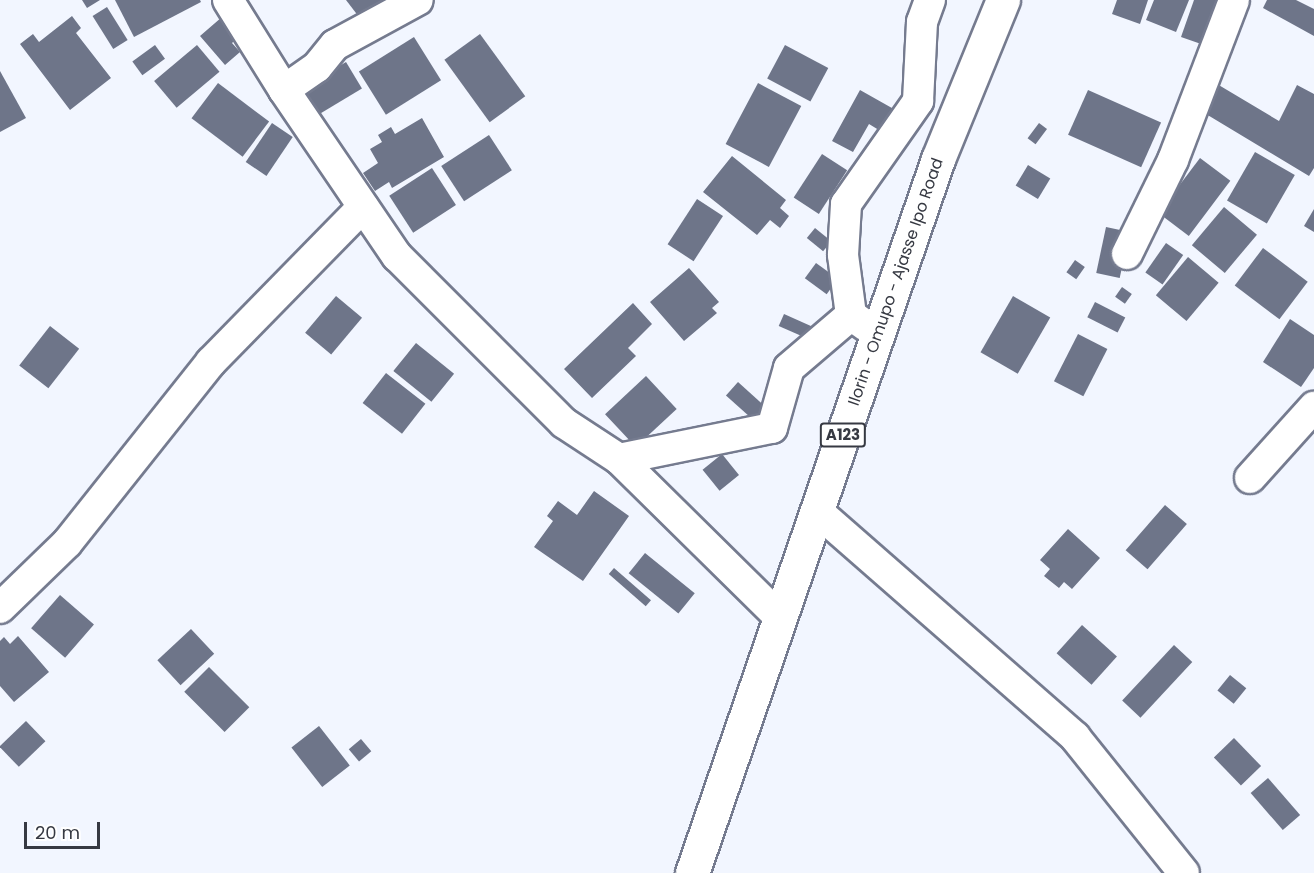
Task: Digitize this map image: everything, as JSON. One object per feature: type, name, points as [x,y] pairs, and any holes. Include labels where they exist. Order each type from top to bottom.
[{"type":"highway","name":"Ilorin - Omupo - Ajasse Ipo Road","points":[[692,873],[938,159],[1003,0]]},
{"type":"street","points":[[228,0],[284,90],[397,256],[564,423],[618,459],[780,618]]},
{"type":"street","points":[[284,90],[317,67],[335,45],[418,0]]},
{"type":"street","points":[[878,335],[851,315],[843,255],[846,204],[918,100],[922,22],[930,0]]},
{"type":"street","points":[[1127,254],[1173,160],[1234,0]]},
{"type":"street","points":[[0,608],[67,543],[211,362],[363,207]]},
{"type":"street","points":[[618,459],[772,428],[789,368],[851,315]]},
{"type":"street","points":[[1250,478],[1314,407]]},
{"type":"street","points":[[817,511],[1075,737],[1184,873]]},
{"type":"building","points":[[82,0],[100,0],[87,8]]},
{"type":"building","points":[[115,0],[200,0],[201,2],[134,37]]},
{"type":"building","points":[[346,0],[382,0],[359,17]]},
{"type":"building","points":[[1117,0],[1148,0],[1140,24],[1112,14]]},
{"type":"building","points":[[1154,0],[1189,0],[1176,32],[1146,20]]},
{"type":"building","points":[[1194,0],[1220,0],[1204,45],[1181,37]]},
{"type":"building","points":[[1267,0],[1296,0],[1314,9],[1314,36],[1263,8]]},
{"type":"building","points":[[107,7],[128,40],[113,49],[93,16]]},
{"type":"building","points":[[72,16],[81,28],[76,33],[111,78],[70,110],[20,44],[33,34],[39,42]]},
{"type":"building","points":[[222,17],[239,36],[232,43],[240,52],[225,65],[200,36]]},
{"type":"building","points":[[480,34],[525,96],[490,122],[444,60]]},
{"type":"building","points":[[414,37],[441,80],[386,115],[359,71]]},
{"type":"building","points":[[155,45],[165,59],[142,75],[132,61]]},
{"type":"building","points":[[197,45],[219,72],[177,108],[154,81]]},
{"type":"building","points":[[785,45],[828,68],[810,102],[767,79]]},
{"type":"building","points":[[346,62],[362,89],[317,115],[301,89]]},
{"type":"building","points":[[0,71],[26,118],[0,132]]},
{"type":"building","points":[[218,83],[269,122],[243,157],[192,118]]},
{"type":"building","points":[[758,83],[801,106],[769,167],[726,144]]},
{"type":"building","points":[[1217,84],[1279,121],[1297,85],[1314,94],[1314,168],[1309,176],[1201,111]]},
{"type":"building","points":[[860,90],[899,112],[887,135],[869,124],[853,152],[832,141]]},
{"type":"building","points":[[1088,90],[1161,123],[1141,167],[1068,135]]},
{"type":"building","points":[[422,118],[444,157],[392,188],[389,182],[375,191],[363,173],[378,163],[370,149],[382,142],[378,135],[391,127],[395,134]]},
{"type":"building","points":[[272,123],[293,137],[266,176],[246,162]]},
{"type":"building","points":[[1039,123],[1047,129],[1036,144],[1028,138]]},
{"type":"building","points":[[489,135],[512,170],[464,201],[441,166]]},
{"type":"building","points":[[1255,152],[1295,175],[1267,223],[1227,200]]},
{"type":"building","points":[[822,154],[847,170],[819,214],[794,198]]},
{"type":"building","points":[[732,156],[786,200],[780,208],[789,216],[780,228],[770,220],[757,235],[703,192]]},
{"type":"building","points":[[1200,158],[1230,181],[1189,236],[1158,213]]},
{"type":"building","points":[[1028,165],[1050,178],[1038,199],[1016,186]]},
{"type":"building","points":[[432,168],[456,205],[413,233],[389,196]]},
{"type":"building","points":[[697,199],[723,216],[694,261],[668,244]]},
{"type":"building","points":[[1224,207],[1257,235],[1225,273],[1192,245]]},
{"type":"building","points":[[1314,209],[1314,232],[1304,226]]},
{"type":"building","points":[[1106,227],[1129,232],[1120,278],[1096,273]]},
{"type":"building","points":[[815,228],[831,241],[823,251],[807,238]]},
{"type":"building","points":[[1166,243],[1183,255],[1163,285],[1145,272]]},
{"type":"building","points":[[1263,248],[1308,282],[1279,319],[1235,286]]},
{"type":"building","points":[[1188,257],[1219,283],[1187,321],[1156,295]]},
{"type":"building","points":[[1075,260],[1085,267],[1076,279],[1066,272]]},
{"type":"building","points":[[816,263],[838,279],[827,294],[805,278]]},
{"type":"building","points":[[689,268],[719,302],[712,308],[717,313],[684,341],[650,302]]},
{"type":"building","points":[[1122,287],[1132,294],[1125,304],[1115,297]]},
{"type":"building","points":[[336,296],[362,318],[331,355],[305,333]]},
{"type":"building","points":[[1013,296],[1050,317],[1018,374],[980,352]]},
{"type":"building","points":[[1095,302],[1125,317],[1118,333],[1087,317]]},
{"type":"building","points":[[633,303],[652,324],[628,348],[636,356],[592,398],[564,369]]},
{"type":"building","points":[[784,314],[811,326],[806,338],[779,326]]},
{"type":"building","points":[[1290,319],[1314,335],[1314,368],[1301,387],[1263,362]]},
{"type":"building","points":[[50,326],[79,349],[48,388],[19,365]]},
{"type":"building","points":[[1078,334],[1107,349],[1083,396],[1054,381]]},
{"type":"building","points":[[416,343],[454,374],[431,402],[393,371]]},
{"type":"building","points":[[386,373],[425,404],[402,434],[363,403]]},
{"type":"building","points":[[646,376],[677,409],[636,447],[605,414]]},
{"type":"building","points":[[738,382],[766,407],[754,421],[726,395]]},
{"type":"building","points":[[722,454],[739,475],[720,491],[703,470]]},
{"type":"building","points":[[594,491],[629,516],[583,581],[534,547],[553,521],[547,516],[558,501],[577,515]]},
{"type":"building","points":[[1165,505],[1187,524],[1148,569],[1126,550]]},
{"type":"building","points":[[1068,529],[1100,558],[1072,589],[1064,582],[1059,588],[1044,576],[1050,569],[1040,560]]},
{"type":"building","points":[[645,553],[695,593],[678,613],[629,573]]},
{"type":"building","points":[[614,568],[651,600],[646,606],[609,574]]},
{"type":"building","points":[[60,595],[94,625],[65,658],[31,628]]},
{"type":"building","points":[[1082,625],[1117,656],[1092,685],[1057,653]]},
{"type":"building","points":[[191,629],[214,654],[181,685],[157,660]]},
{"type":"building","points":[[18,636],[49,672],[14,702],[0,686],[0,641],[4,637],[10,644]]},
{"type":"building","points":[[1174,645],[1192,662],[1140,718],[1122,701]]},
{"type":"building","points":[[209,667],[249,707],[225,732],[184,692]]},
{"type":"building","points":[[1230,675],[1246,688],[1234,704],[1217,691]]},
{"type":"building","points":[[26,721],[45,741],[19,767],[0,746]]},
{"type":"building","points":[[319,726],[350,765],[322,787],[291,748]]},
{"type":"building","points":[[1234,738],[1261,766],[1241,786],[1214,757]]},
{"type":"building","points":[[361,739],[371,751],[359,762],[349,749]]},
{"type":"building","points":[[1268,778],[1300,815],[1283,830],[1251,793]]}]
